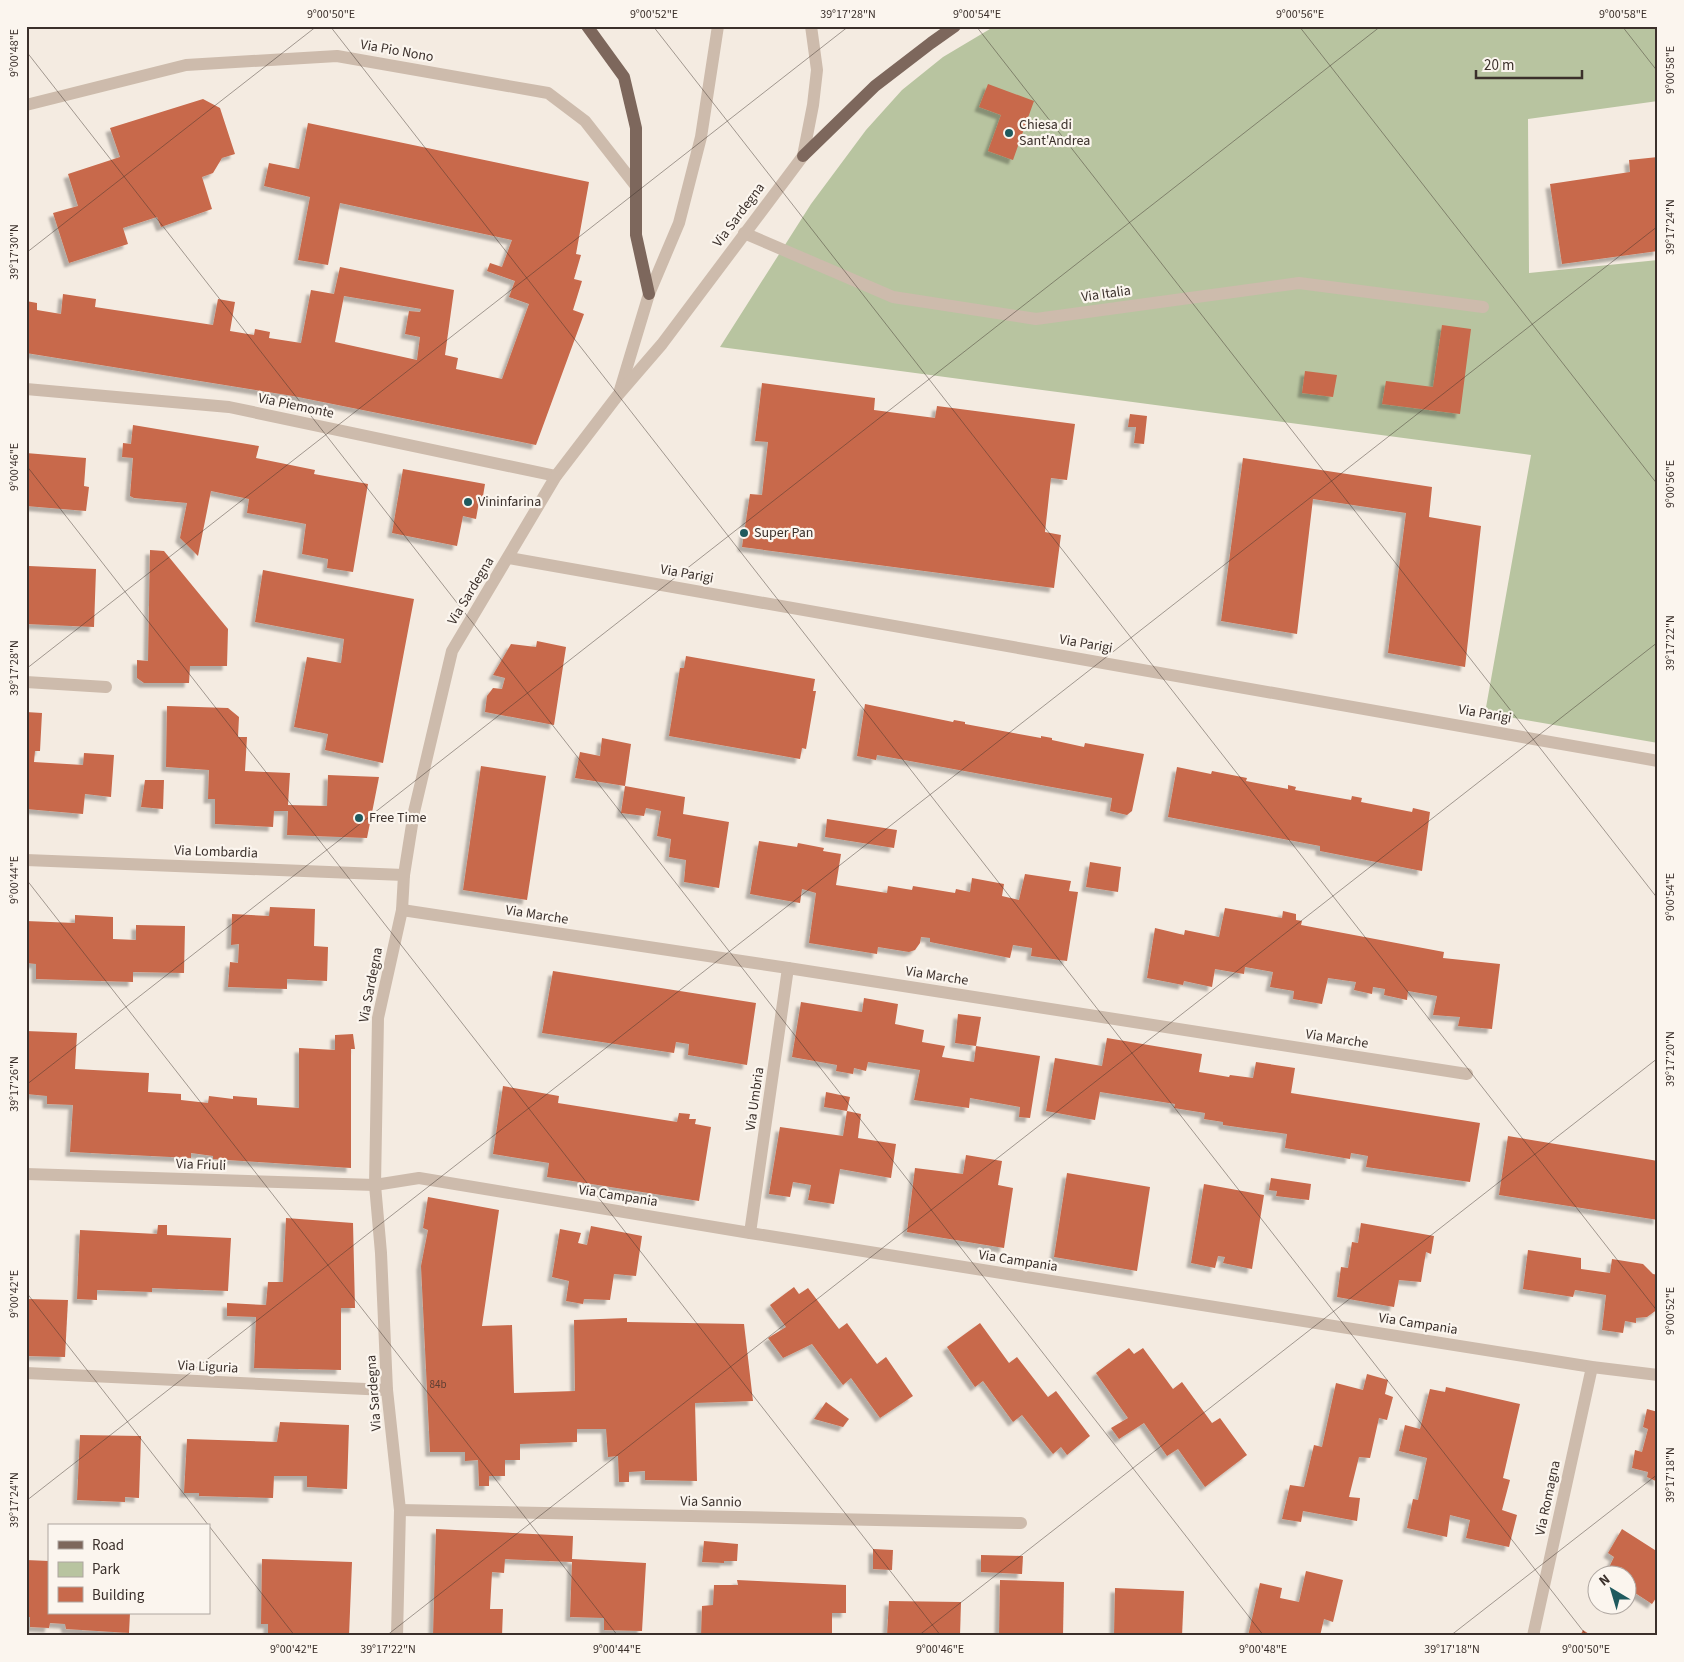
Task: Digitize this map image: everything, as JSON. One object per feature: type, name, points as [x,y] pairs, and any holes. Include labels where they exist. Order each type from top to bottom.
[{"type":"main road","points":[[587,26],[624,77],[636,128],[636,235],[649,294]]},
{"type":"main road","points":[[802,156],[875,86],[955,26]]},
{"type":"street","name":"Via Sardegna","points":[[618,395],[649,294],[679,223],[702,137],[718,26]]},
{"type":"street","name":"Via Sardegna","points":[[397,1636],[400,1510],[387,1390],[381,1253],[374,1185],[378,1018],[402,910],[404,875],[414,812],[452,651],[556,476],[618,395],[662,344],[802,156],[813,105],[817,70],[811,26]]},
{"type":"street","name":"Via Pio Nono","points":[[26,105],[186,65],[337,56],[548,93],[585,120],[636,186]]},
{"type":"street","name":"Via Italia","points":[[744,233],[893,297],[1036,319],[1299,283],[1483,307]]},
{"type":"street","name":"Via Piemonte","points":[[26,389],[229,407],[556,476]]},
{"type":"street","name":"Via Parigi","points":[[509,558],[1658,760]]},
{"type":"street","points":[[26,682],[106,687]]},
{"type":"street","name":"Via Lombardia","points":[[26,860],[404,875]]},
{"type":"street","name":"Via Marche","points":[[402,910],[1467,1074]]},
{"type":"street","name":"Via Umbria","points":[[750,1233],[788,968]]},
{"type":"street","name":"Via Friuli","points":[[26,1174],[374,1185]]},
{"type":"street","name":"Via Campania","points":[[374,1185],[419,1178],[750,1233],[1592,1367],[1658,1375]]},
{"type":"street","name":"Via Romagna","points":[[1533,1636],[1592,1367]]},
{"type":"street","name":"Via Liguria","points":[[26,1373],[387,1390]]},
{"type":"street","name":"Via Sannio","points":[[400,1510],[1022,1523]]},
{"type":"green space","points":[[995,26],[1658,26],[1658,101],[1528,119],[1529,273],[1658,260],[1658,743],[1485,713],[1531,455],[720,347],[811,204],[866,130],[902,90],[943,57]]},
{"type":"building","name":"Chiesa di Sant'Andrea","points":[[988,84],[1034,101],[1013,160],[988,151],[1001,115],[979,107]]},
{"type":"building","points":[[203,99],[220,108],[235,154],[222,158],[213,173],[202,177],[212,209],[161,227],[157,217],[123,228],[128,244],[69,263],[53,213],[78,206],[68,174],[120,157],[110,128]]},
{"type":"building","points":[[308,123],[589,182],[576,254],[581,255],[574,279],[582,281],[573,310],[584,314],[536,445],[293,396],[26,353],[26,301],[37,303],[37,310],[61,314],[63,294],[96,299],[95,307],[213,325],[218,299],[235,302],[230,331],[254,335],[255,329],[270,332],[269,338],[301,343],[311,290],[334,294],[340,267],[454,290],[445,355],[458,358],[456,369],[502,379],[529,304],[509,297],[515,281],[487,271],[490,263],[502,267],[512,240],[340,203],[328,265],[298,260],[310,197],[264,186],[269,163],[299,169]],"holes":[[[344,296],[421,309],[420,312],[409,311],[405,334],[420,337],[417,360],[335,342]]]},
{"type":"building","points":[[1658,157],[1658,251],[1562,264],[1550,184],[1630,172],[1629,160]]},
{"type":"building","points":[[1442,325],[1471,329],[1460,414],[1382,404],[1386,381],[1433,387]]},
{"type":"building","points":[[1305,371],[1337,375],[1333,397],[1302,393]]},
{"type":"building","points":[[762,383],[875,398],[874,410],[935,418],[937,406],[1075,424],[1067,480],[1051,478],[1045,532],[1061,535],[1054,588],[742,547],[750,494],[762,495],[768,442],[755,441]]},
{"type":"building","points":[[1130,414],[1147,416],[1144,444],[1134,443],[1136,427],[1128,427]]},
{"type":"building","points":[[133,425],[259,446],[256,458],[315,470],[314,474],[368,484],[353,572],[327,568],[328,559],[302,554],[306,524],[247,513],[249,499],[211,491],[198,556],[180,538],[187,503],[130,496],[133,458],[122,457],[123,443],[131,444]]},
{"type":"building","points":[[26,453],[86,458],[84,486],[89,487],[86,511],[26,506]]},
{"type":"building","points":[[1243,458],[1432,487],[1429,517],[1481,526],[1465,667],[1388,653],[1406,513],[1313,499],[1297,634],[1221,621]]},
{"type":"building","points":[[403,469],[485,484],[482,502],[479,502],[476,519],[463,516],[457,546],[392,533]]},
{"type":"building","points":[[150,550],[164,551],[228,629],[227,666],[190,666],[189,683],[144,683],[137,678],[137,660],[148,661]]},
{"type":"building","points":[[29,566],[96,569],[94,627],[26,624],[26,568]]},
{"type":"building","points":[[263,570],[414,599],[383,763],[325,750],[328,734],[294,727],[307,657],[341,663],[344,639],[255,622]]},
{"type":"building","points":[[537,641],[566,647],[554,725],[485,712],[487,696],[493,688],[502,689],[505,678],[493,675],[511,644],[536,647]]},
{"type":"building","points":[[686,656],[815,679],[813,691],[816,691],[806,749],[802,748],[800,759],[669,736],[680,668],[684,668]]},
{"type":"building","points":[[865,704],[1041,738],[1041,736],[1052,738],[1052,740],[1084,747],[1085,743],[1144,754],[1132,811],[1127,815],[1110,811],[1112,798],[877,755],[876,760],[857,756]]},
{"type":"building","points":[[167,706],[228,708],[239,717],[238,737],[247,737],[245,771],[290,773],[288,805],[327,806],[328,775],[379,777],[367,838],[287,835],[288,811],[274,811],[273,827],[215,824],[215,799],[208,799],[209,770],[166,767]]},
{"type":"building","points":[[26,712],[42,713],[40,751],[35,751],[34,762],[83,765],[84,753],[114,755],[111,797],[85,794],[83,814],[26,809]]},
{"type":"building","points":[[602,738],[631,744],[625,786],[575,778],[580,752],[600,756]]},
{"type":"building","points":[[481,766],[546,776],[527,900],[463,890]]},
{"type":"building","points":[[1177,767],[1211,774],[1212,771],[1247,778],[1246,781],[1288,789],[1288,785],[1296,787],[1295,790],[1351,800],[1352,796],[1362,798],[1361,802],[1412,812],[1413,808],[1430,812],[1422,871],[1320,851],[1320,846],[1168,817]]},
{"type":"building","points":[[145,780],[164,780],[163,809],[141,807]]},
{"type":"building","points":[[625,786],[685,797],[683,814],[729,822],[719,888],[684,882],[686,860],[669,857],[671,839],[657,836],[661,811],[646,808],[644,816],[621,813]]},
{"type":"building","points":[[827,819],[897,830],[894,848],[825,837]]},
{"type":"building","points":[[759,841],[797,847],[798,843],[824,848],[823,851],[841,854],[836,885],[887,893],[888,886],[912,890],[913,886],[955,893],[956,889],[970,892],[972,878],[1004,884],[1002,896],[1019,900],[1025,874],[1071,881],[1069,891],[1078,892],[1067,961],[1031,956],[1032,948],[1013,945],[1010,958],[930,942],[930,938],[921,937],[920,943],[915,950],[909,952],[878,947],[877,954],[809,943],[816,893],[802,889],[800,903],[750,894]]},
{"type":"building","points":[[1090,862],[1121,867],[1118,892],[1086,887]]},
{"type":"building","points":[[270,907],[315,909],[314,946],[328,947],[327,981],[287,979],[287,989],[228,987],[230,962],[238,963],[239,944],[231,945],[232,914],[269,916]]},
{"type":"building","points":[[1225,908],[1282,918],[1283,911],[1296,914],[1296,920],[1302,921],[1301,925],[1444,952],[1443,958],[1500,964],[1492,1029],[1458,1026],[1460,1017],[1433,1015],[1437,996],[1408,991],[1407,1000],[1384,995],[1385,989],[1373,987],[1372,994],[1354,990],[1356,982],[1328,978],[1322,1004],[1293,999],[1294,991],[1270,987],[1273,972],[1245,967],[1244,974],[1215,969],[1212,987],[1184,981],[1183,985],[1147,978],[1155,928],[1184,935],[1185,930],[1219,937]]},
{"type":"building","points":[[75,915],[113,917],[113,939],[136,940],[136,925],[185,926],[184,973],[133,972],[133,982],[36,979],[36,964],[26,963],[26,921],[75,923]]},
{"type":"building","points":[[553,971],[756,1003],[747,1065],[688,1055],[689,1044],[676,1042],[674,1053],[542,1033]]},
{"type":"building","points":[[864,998],[898,1004],[895,1024],[924,1030],[922,1042],[945,1046],[942,1057],[974,1062],[976,1046],[1040,1056],[1030,1118],[1019,1117],[1020,1107],[970,1098],[969,1108],[914,1100],[920,1070],[868,1062],[866,1071],[854,1068],[853,1074],[836,1071],[837,1065],[792,1057],[801,1002],[862,1012]]},
{"type":"building","points":[[958,1014],[981,1017],[976,1046],[955,1043]]},
{"type":"building","points":[[26,1031],[77,1033],[75,1069],[149,1073],[148,1092],[181,1094],[181,1100],[208,1103],[209,1096],[233,1099],[233,1096],[257,1098],[257,1105],[299,1108],[299,1048],[335,1050],[335,1035],[353,1034],[355,1049],[351,1049],[351,1168],[213,1159],[213,1156],[191,1153],[191,1158],[70,1152],[73,1105],[47,1104],[47,1096],[26,1094]]},
{"type":"building","points":[[1107,1038],[1202,1054],[1199,1072],[1229,1077],[1230,1075],[1253,1078],[1256,1062],[1295,1068],[1291,1093],[1480,1123],[1470,1182],[1366,1167],[1368,1156],[1351,1153],[1350,1159],[1285,1148],[1287,1134],[1223,1125],[1223,1122],[1204,1119],[1205,1113],[1174,1108],[1175,1104],[1100,1092],[1095,1120],[1046,1111],[1055,1058],[1102,1066]]},
{"type":"building","points":[[503,1086],[559,1096],[558,1103],[677,1122],[679,1113],[690,1114],[689,1119],[696,1119],[695,1124],[711,1127],[699,1201],[547,1177],[549,1163],[493,1154]]},
{"type":"building","points":[[826,1092],[850,1097],[847,1111],[824,1107]]},
{"type":"building","points":[[847,1111],[861,1114],[858,1138],[896,1144],[891,1178],[840,1169],[834,1204],[808,1200],[811,1185],[793,1182],[790,1197],[769,1194],[780,1127],[843,1136]]},
{"type":"building","points":[[1508,1136],[1658,1161],[1658,1220],[1499,1195]]},
{"type":"building","points":[[966,1155],[1002,1161],[998,1185],[1013,1188],[1004,1248],[907,1232],[915,1168],[963,1174]]},
{"type":"building","points":[[1067,1173],[1150,1187],[1137,1271],[1054,1257]]},
{"type":"building","points":[[1271,1178],[1311,1184],[1309,1200],[1276,1196],[1277,1191],[1269,1190]]},
{"type":"building","points":[[1204,1184],[1264,1195],[1252,1269],[1223,1263],[1225,1257],[1218,1256],[1215,1268],[1191,1263]]},
{"type":"building","points":[[428,1197],[499,1210],[482,1326],[512,1325],[514,1393],[575,1391],[574,1320],[627,1318],[627,1322],[744,1324],[753,1401],[695,1403],[697,1481],[645,1480],[645,1471],[629,1472],[629,1482],[619,1482],[618,1456],[608,1457],[606,1429],[577,1429],[577,1442],[520,1444],[520,1460],[505,1460],[505,1476],[489,1476],[489,1486],[479,1486],[478,1460],[465,1461],[465,1452],[430,1452],[421,1266],[428,1230],[423,1228]]},
{"type":"building","points":[[286,1218],[353,1223],[355,1308],[341,1308],[341,1370],[254,1368],[256,1317],[227,1316],[227,1303],[266,1305],[268,1282],[283,1282]]},
{"type":"building","points":[[1361,1223],[1434,1236],[1431,1254],[1426,1252],[1421,1282],[1399,1280],[1394,1307],[1337,1297],[1341,1267],[1348,1268],[1352,1242],[1358,1243]]},
{"type":"building","points":[[158,1225],[167,1225],[167,1235],[231,1238],[228,1291],[152,1288],[152,1292],[97,1290],[97,1300],[77,1299],[80,1230],[157,1234]]},
{"type":"building","points":[[591,1226],[642,1236],[636,1276],[614,1274],[610,1300],[584,1299],[583,1304],[566,1301],[569,1281],[552,1277],[560,1229],[581,1233],[578,1243],[587,1245]]},
{"type":"building","points":[[1528,1250],[1581,1258],[1581,1269],[1610,1273],[1612,1259],[1643,1264],[1653,1274],[1658,1275],[1658,1309],[1647,1317],[1636,1318],[1636,1323],[1625,1321],[1623,1333],[1602,1330],[1606,1295],[1575,1290],[1573,1297],[1523,1289]]},
{"type":"building","points":[[794,1287],[799,1294],[808,1288],[839,1329],[847,1323],[877,1364],[886,1357],[913,1396],[880,1418],[851,1378],[843,1385],[812,1344],[783,1358],[768,1338],[786,1327],[770,1305]]},
{"type":"building","points":[[26,1299],[68,1300],[65,1357],[26,1356]]},
{"type":"building","points":[[980,1323],[1009,1363],[1017,1357],[1048,1397],[1056,1391],[1090,1436],[1067,1455],[1061,1447],[1053,1454],[1022,1415],[1013,1422],[983,1381],[975,1387],[947,1347]]},
{"type":"building","points":[[1129,1348],[1134,1354],[1143,1348],[1173,1389],[1182,1382],[1212,1423],[1220,1418],[1247,1455],[1205,1487],[1178,1449],[1167,1456],[1144,1423],[1119,1439],[1111,1428],[1128,1418],[1096,1373]]},
{"type":"building","points":[[1367,1374],[1388,1380],[1385,1394],[1393,1397],[1387,1420],[1379,1418],[1370,1458],[1359,1457],[1349,1497],[1360,1498],[1357,1521],[1303,1511],[1301,1522],[1282,1519],[1290,1485],[1304,1487],[1314,1445],[1322,1447],[1336,1383],[1363,1390]]},
{"type":"building","points":[[1446,1387],[1520,1404],[1503,1478],[1510,1480],[1502,1510],[1517,1515],[1509,1547],[1466,1538],[1470,1520],[1450,1515],[1447,1537],[1407,1528],[1413,1499],[1418,1500],[1427,1458],[1399,1451],[1405,1425],[1420,1429],[1430,1389],[1445,1392]]},
{"type":"building","points":[[826,1402],[849,1419],[843,1427],[814,1419]]},
{"type":"building","points":[[1647,1409],[1658,1412],[1658,1482],[1647,1477],[1648,1472],[1632,1468],[1635,1450],[1642,1452],[1648,1429],[1643,1427]]},
{"type":"building","points":[[280,1422],[349,1425],[347,1489],[307,1487],[307,1476],[274,1476],[273,1498],[199,1496],[199,1493],[184,1493],[187,1439],[277,1442]]},
{"type":"building","points":[[80,1435],[141,1436],[139,1498],[125,1497],[125,1502],[77,1500]]},
{"type":"building","points":[[436,1529],[573,1536],[572,1559],[646,1563],[642,1631],[604,1630],[604,1618],[570,1617],[572,1562],[505,1559],[504,1573],[492,1572],[490,1609],[503,1609],[502,1636],[433,1636]]},
{"type":"building","points":[[1622,1529],[1658,1552],[1658,1595],[1652,1604],[1636,1594],[1636,1564],[1611,1564],[1614,1557],[1608,1553]]},
{"type":"building","points":[[704,1541],[738,1544],[737,1561],[724,1561],[724,1563],[702,1562]]},
{"type":"building","points":[[873,1549],[893,1550],[892,1570],[873,1569]]},
{"type":"building","points":[[981,1555],[1023,1556],[1022,1574],[981,1572]]},
{"type":"building","points":[[262,1559],[352,1562],[349,1636],[268,1636],[268,1624],[261,1624]]},
{"type":"building","points":[[26,1560],[48,1561],[48,1614],[130,1614],[129,1633],[66,1629],[65,1624],[50,1623],[49,1628],[30,1627],[30,1617],[26,1617]]},
{"type":"building","points":[[1306,1571],[1343,1580],[1333,1622],[1324,1619],[1320,1636],[1248,1636],[1260,1583],[1282,1588],[1280,1598],[1299,1602]]},
{"type":"building","points":[[737,1580],[846,1585],[846,1613],[832,1613],[832,1634],[765,1633],[765,1636],[701,1636],[702,1606],[713,1605],[714,1585],[738,1585]]},
{"type":"building","points":[[1000,1580],[1064,1582],[1063,1636],[999,1636]]},
{"type":"building","points":[[1115,1588],[1184,1591],[1182,1636],[1114,1636]]},
{"type":"building","points":[[889,1601],[961,1602],[960,1636],[887,1636]]},
{"type":"building","points":[[1583,1630],[1592,1636],[1580,1636]]},
{"type":"place","name":"Chiesa di Sant'Andrea","points":[[1009,133]]},
{"type":"place","name":"Vininfarina","points":[[468,502]]},
{"type":"place","name":"Super Pan","points":[[744,533]]},
{"type":"place","name":"Free Time","points":[[359,818]]}]
